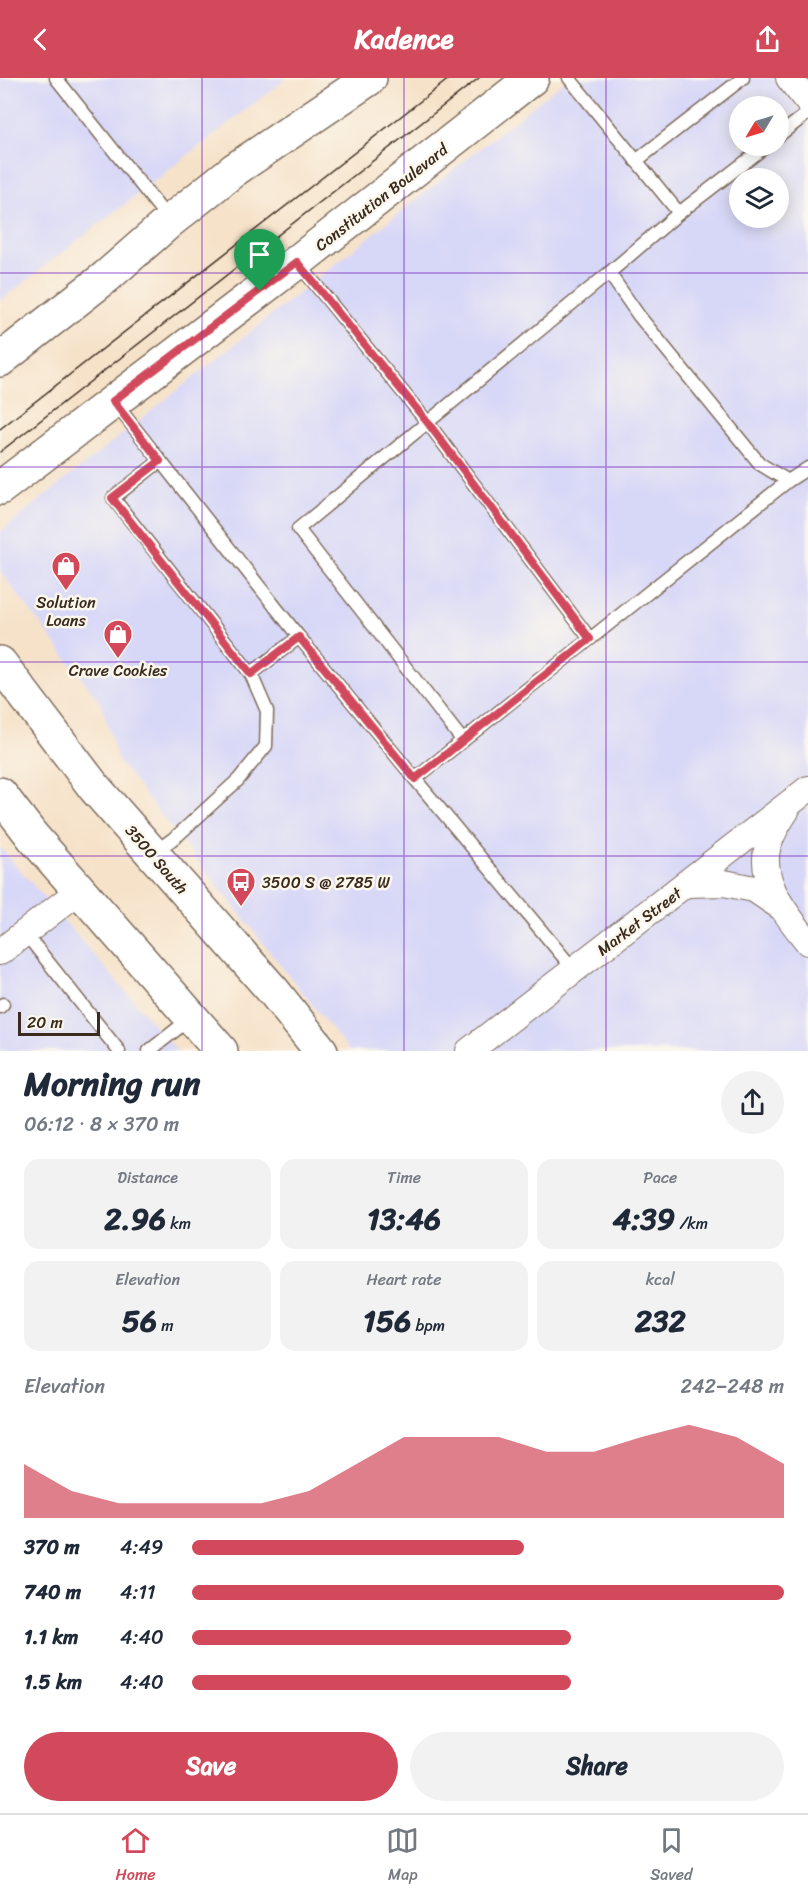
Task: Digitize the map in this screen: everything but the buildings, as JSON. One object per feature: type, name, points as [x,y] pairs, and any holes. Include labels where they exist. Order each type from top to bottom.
[{"type":"main road","points":[[0,360],[106,277],[170,220],[234,170],[370,78]]},
{"type":"main road","name":"Constitution Boulevard","points":[[0,488],[297,262],[532,78]]},
{"type":"main road","name":"3500 South","points":[[0,663],[94,787],[275,993],[321,1051]]},
{"type":"main road","points":[[0,794],[33,837],[221,1051]]},
{"type":"street","points":[[789,78],[808,102]]},
{"type":"street","points":[[781,908],[769,877],[767,850],[775,829],[800,796]]},
{"type":"street","name":"Market Street","points":[[469,1051],[800,796]]},
{"type":"street","points":[[688,884],[724,883],[754,889],[781,908],[808,942]]},
{"type":"street","points":[[0,952],[80,890]]},
{"type":"lane","points":[[56,78],[170,220]]},
{"type":"lane","points":[[569,78],[679,213]]},
{"type":"lane","points":[[636,161],[743,78]]},
{"type":"lane","points":[[789,128],[808,113]]},
{"type":"lane","points":[[463,741],[298,530],[679,213],[753,156]]},
{"type":"lane","points":[[297,262],[428,423],[590,639]]},
{"type":"lane","points":[[609,273],[639,316],[760,464],[789,481]]},
{"type":"lane","points":[[113,401],[299,637],[575,971]]},
{"type":"lane","points":[[153,854],[178,835],[238,780],[266,746],[267,711],[251,674],[112,498],[160,461]]},
{"type":"lane","points":[[415,779],[808,468]]},
{"type":"lane","points":[[251,674],[299,637]]},
{"type":"lane","points":[[25,933],[119,1051]]},
{"type":"lane","points":[[149,1051],[192,1017]]},
{"type":"shaded area","points":[[0,78],[287,78],[0,301]]},
{"type":"shaded area","points":[[568,78],[776,78],[808,120],[808,1051],[349,1051],[118,761],[101,703],[0,571],[0,532]]},
{"type":"shaded area","points":[[0,847],[177,1051],[0,1051]]},
{"type":"tram line","points":[[0,429],[450,78]]},
{"type":"tram line","points":[[0,452],[479,78]]},
{"type":"place","name":"Solution Loans","points":[[66,592]]},
{"type":"place","name":"Crave Cookies","points":[[118,660]]},
{"type":"place","name":"3500 S @ 2785 W","points":[[241,908]]},
{"type":"route","points":[[297,262],[428,423],[590,639],[415,779],[299,637],[251,674],[112,498],[160,461],[113,401],[260,291],[297,262]]}]
